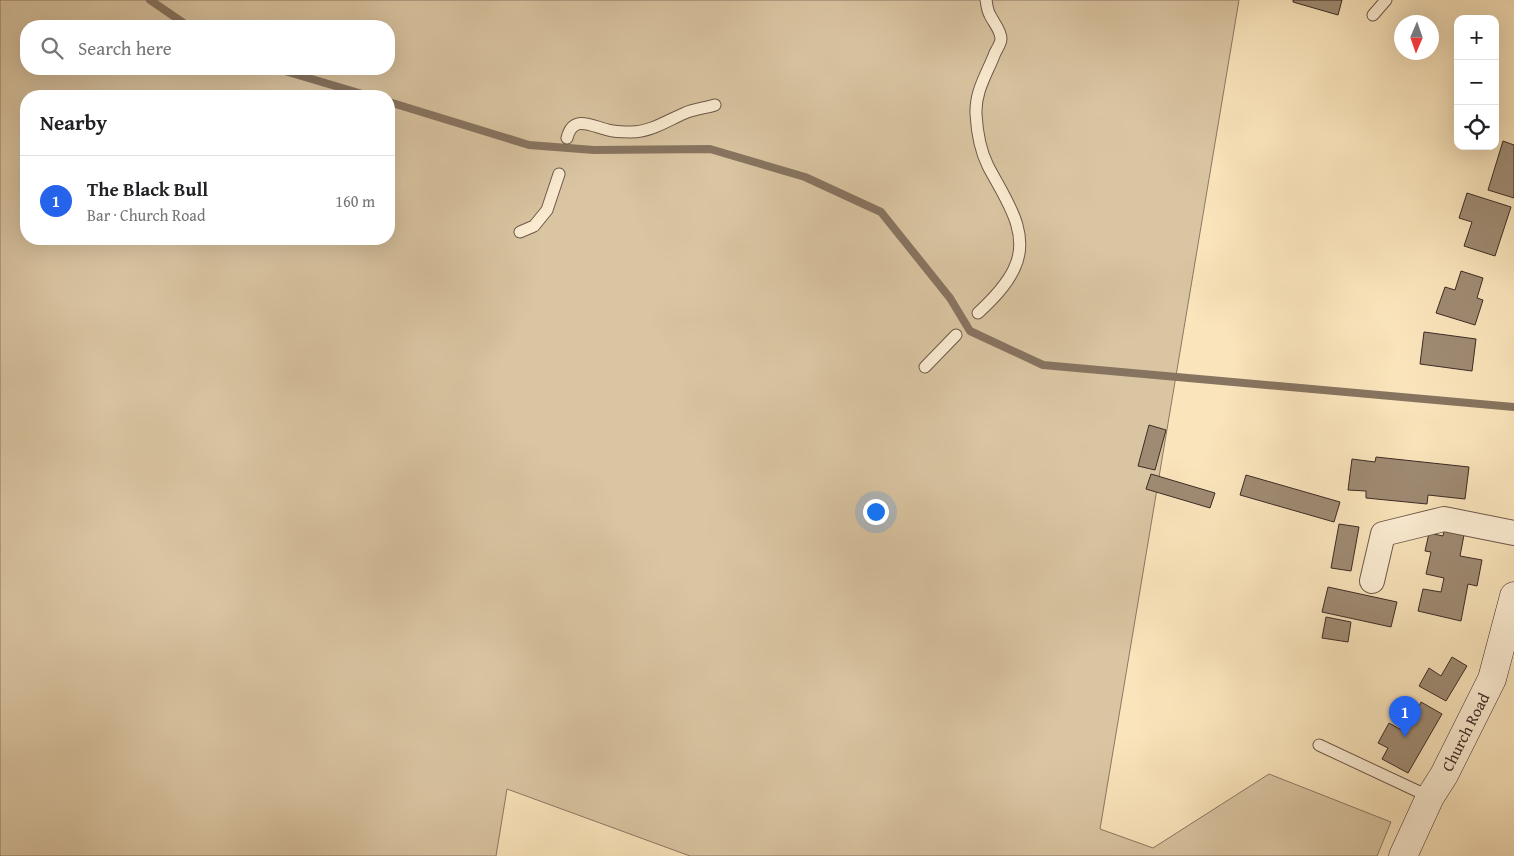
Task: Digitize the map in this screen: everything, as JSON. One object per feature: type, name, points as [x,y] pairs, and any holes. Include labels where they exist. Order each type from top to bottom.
[{"type":"main road","name":"Church Road","points":[[1404,856],[1430,797],[1444,775],[1492,679],[1513,599]]},
{"type":"street","points":[[1372,581],[1384,534],[1444,519],[1514,534]]},
{"type":"lane","points":[[978,313],[996,295],[1008,279],[1018,259],[1020,249],[1020,236],[1014,216],[988,166],[977,128],[978,94],[1001,39],[996,25],[989,14],[986,0]]},
{"type":"lane","points":[[1373,15],[1386,0]]},
{"type":"lane","points":[[567,138],[572,126],[585,124],[607,130],[633,132],[663,124],[686,112],[715,105]]},
{"type":"lane","points":[[520,232],[534,226],[547,210],[559,174]]},
{"type":"lane","points":[[925,367],[956,334]]},
{"type":"lane","points":[[1319,745],[1430,797]]},
{"type":"shaded area","points":[[0,0],[1239,0],[1100,829],[1153,848],[1269,774],[1391,822],[1377,856],[690,856],[507,789],[496,856],[0,856]]},
{"type":"building","points":[[1293,0],[1342,0],[1338,15],[1293,2]]},
{"type":"building","points":[[1503,141],[1514,145],[1514,198],[1488,190]]},
{"type":"building","points":[[1467,193],[1511,207],[1495,256],[1464,246],[1472,222],[1459,218]]},
{"type":"building","points":[[1461,271],[1483,278],[1477,298],[1483,300],[1475,325],[1436,313],[1445,287],[1455,290]]},
{"type":"building","points":[[1424,332],[1476,339],[1472,371],[1420,364]]},
{"type":"building","points":[[1149,425],[1166,430],[1155,470],[1138,466]]},
{"type":"building","points":[[1376,457],[1469,467],[1465,499],[1428,495],[1427,504],[1366,498],[1366,491],[1348,490],[1352,459],[1375,462]]},
{"type":"building","points":[[1151,474],[1215,493],[1210,508],[1146,489]]},
{"type":"building","points":[[1246,475],[1340,502],[1334,522],[1240,495]]},
{"type":"building","points":[[1339,524],[1359,527],[1351,571],[1331,568]]},
{"type":"building","points":[[1444,531],[1464,535],[1460,556],[1482,560],[1477,586],[1468,584],[1461,621],[1418,611],[1423,589],[1441,592],[1444,578],[1426,574],[1431,552],[1425,551],[1429,533],[1443,536]]},
{"type":"building","points":[[1328,587],[1397,602],[1391,627],[1322,612]]},
{"type":"building","points":[[1326,617],[1351,622],[1348,642],[1322,638]]},
{"type":"building","points":[[1452,657],[1467,666],[1446,701],[1419,686],[1429,668],[1441,676]]},
{"type":"building","points":[[1421,702],[1442,714],[1408,773],[1382,759],[1388,748],[1378,743],[1389,723],[1405,732]]},
{"type":"waterway","points":[[150,0],[179,20]]},
{"type":"waterway","points":[[298,75],[349,90]]},
{"type":"waterway","points":[[395,104],[529,145],[594,150],[710,149],[805,177],[881,212],[950,298],[970,331],[1043,365],[1514,407]]},
{"type":"place","name":"The Black Bull","points":[[1405,737]]}]
